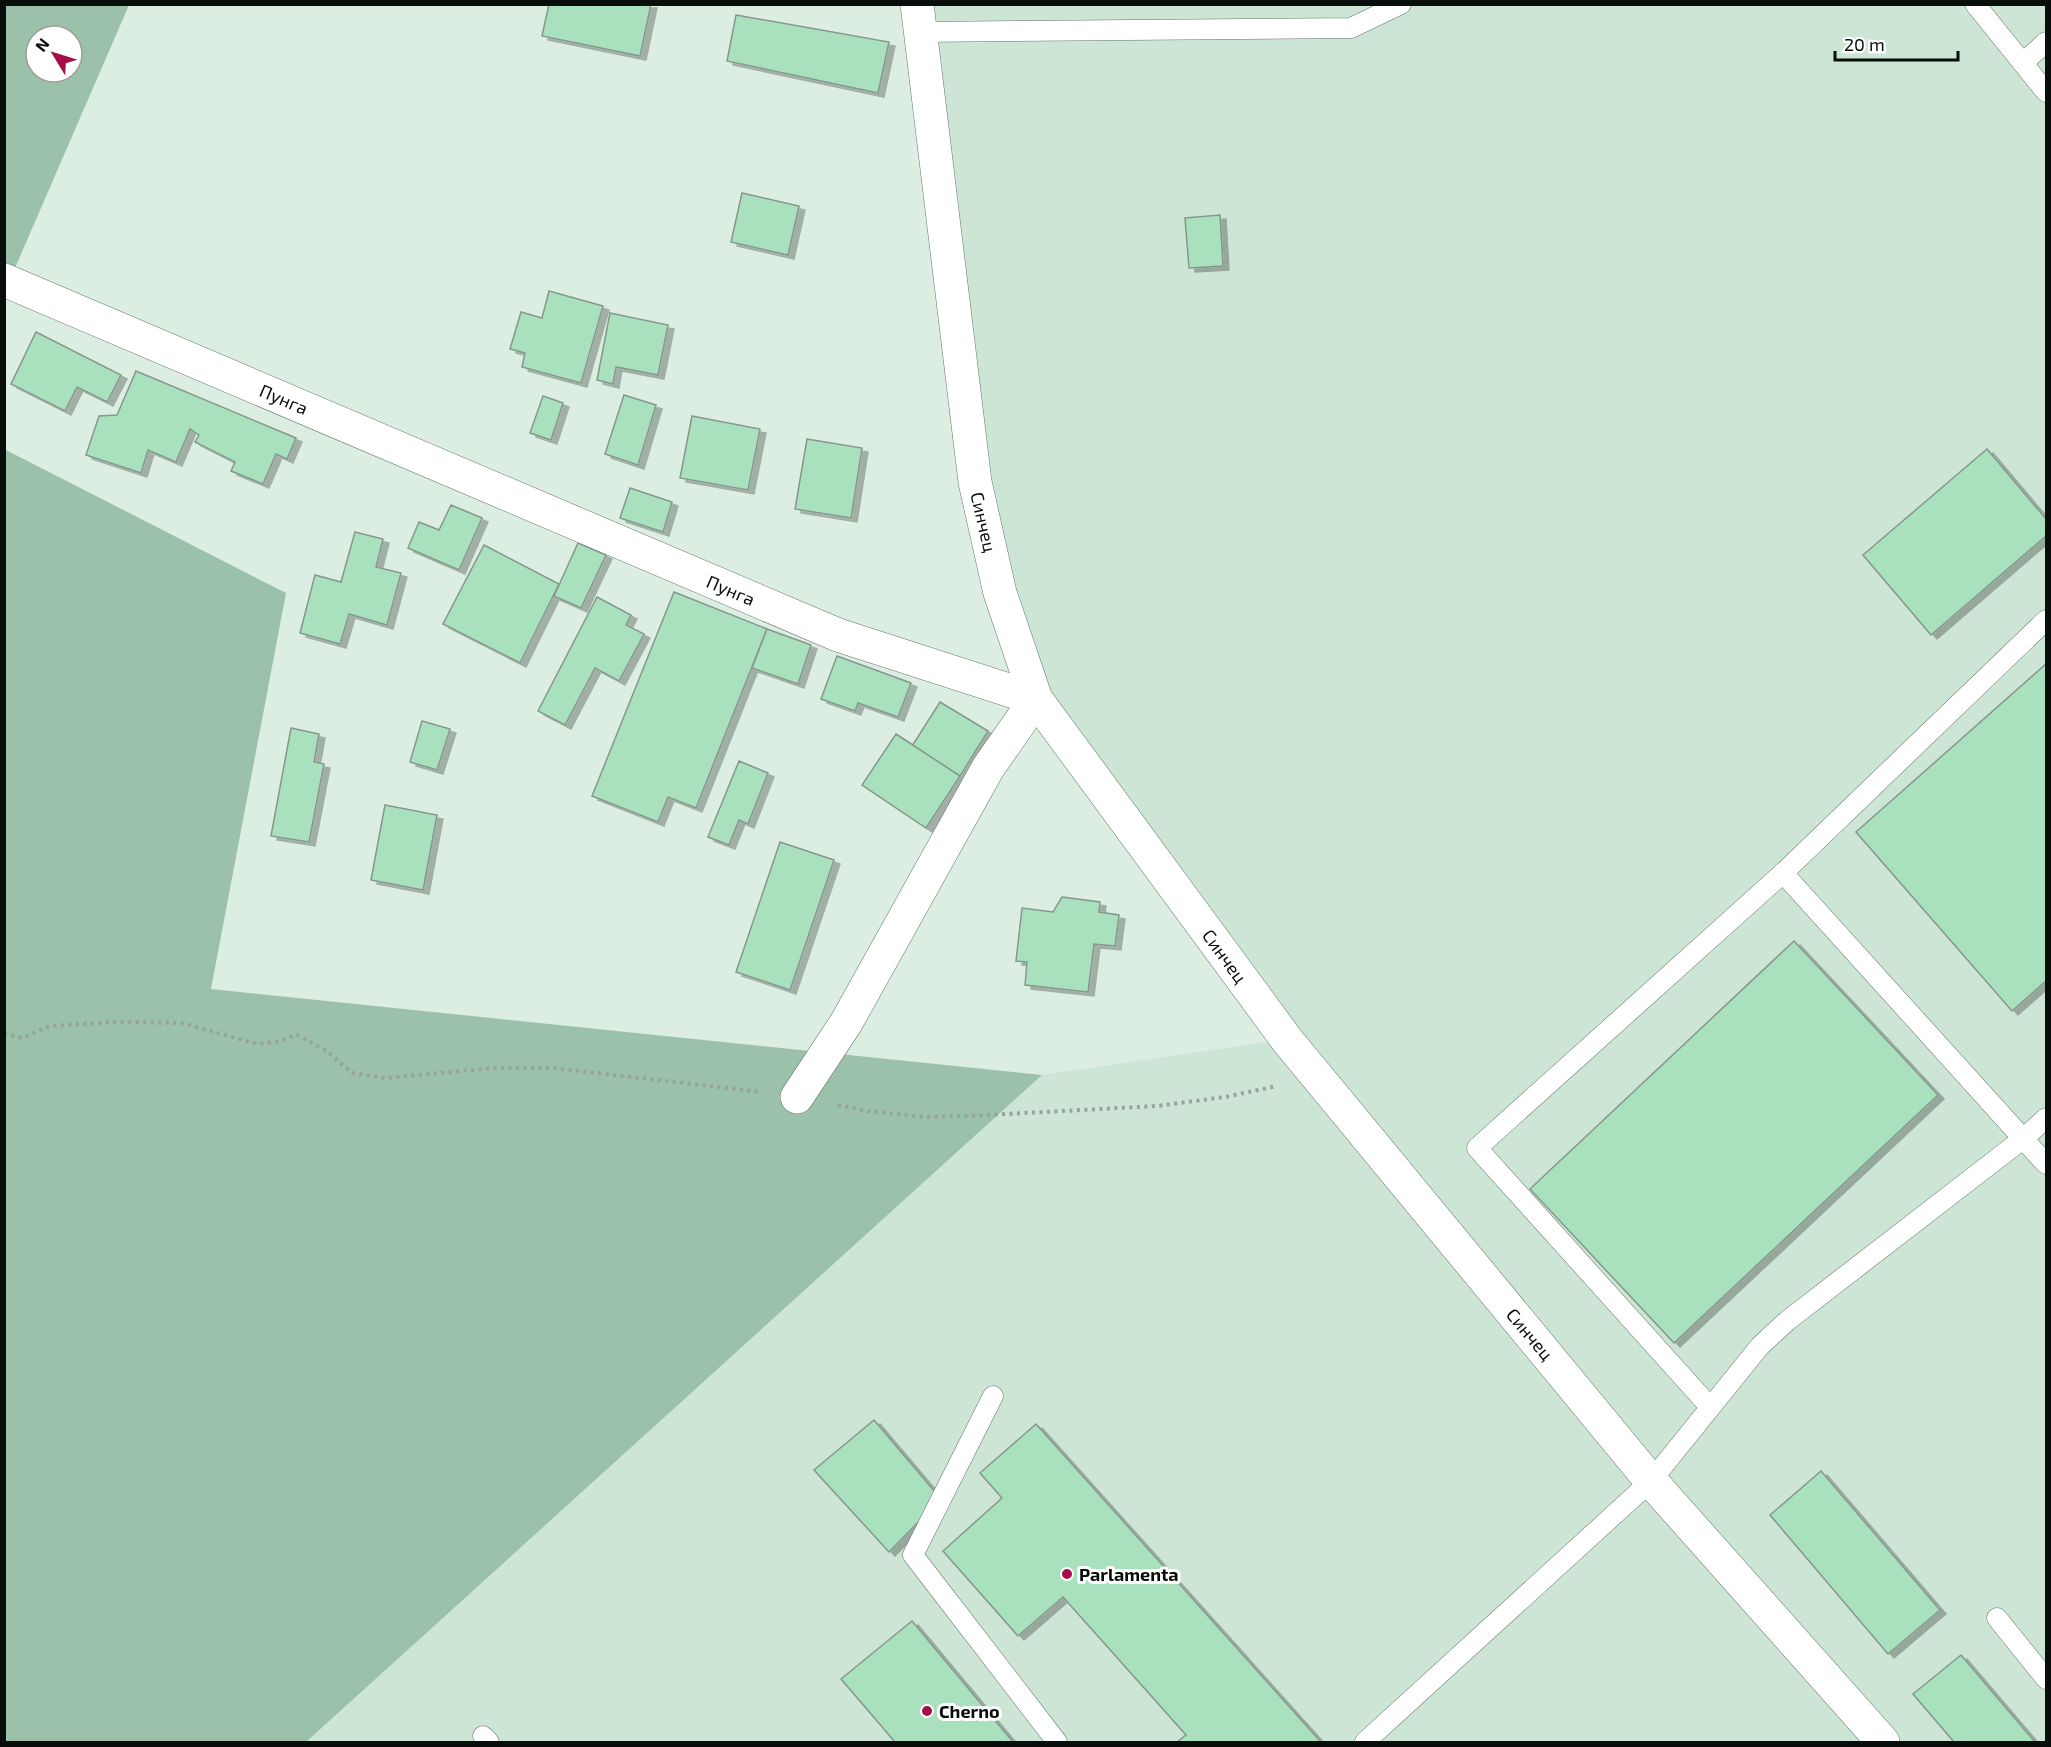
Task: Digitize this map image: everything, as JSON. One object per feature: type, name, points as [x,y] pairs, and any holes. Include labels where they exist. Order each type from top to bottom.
[{"type":"street","name":"Синчец","points":[[918,18],[975,482],[1000,593],[1036,699],[1287,1040],[1651,1481],[1883,1743]]},
{"type":"street","name":"Пунга","points":[[4,280],[838,635],[1036,699]]},
{"type":"street","points":[[797,1097],[846,1023],[988,768],[1036,699]]},
{"type":"lane","points":[[918,18],[1351,28],[1401,4]]},
{"type":"lane","points":[[1975,4],[2046,92]]},
{"type":"lane","points":[[2023,63],[2046,42]]},
{"type":"lane","points":[[1710,1407],[1477,1148],[1783,873],[2046,620]]},
{"type":"lane","points":[[1783,873],[2046,1164]]},
{"type":"lane","points":[[1365,1743],[1651,1481],[1760,1346],[1787,1321],[2024,1138],[2046,1118]]},
{"type":"lane","points":[[993,1396],[913,1555],[1057,1743]]},
{"type":"lane","points":[[1997,1617],[2046,1679]]},
{"type":"path","points":[[4,1033],[22,1038],[50,1026],[114,1022],[182,1023],[257,1044],[275,1042],[297,1035],[327,1051],[352,1073],[385,1078],[495,1068],[553,1068],[797,1097],[868,1111],[926,1117],[1157,1106],[1225,1097],[1318,1077]]},
{"type":"shaded area","points":[[5,5],[129,5],[5,291]]},
{"type":"shaded area","points":[[917,5],[2046,5],[2046,1742],[306,1742],[1042,1075],[1287,1039],[1036,699],[1000,593]]},
{"type":"shaded area","points":[[4,449],[286,593],[211,989],[1042,1075],[306,1742],[5,1742]]},
{"type":"building","points":[[549,4],[651,4],[640,56],[542,36]]},
{"type":"building","points":[[736,15],[889,42],[878,93],[727,61]]},
{"type":"building","points":[[742,193],[799,206],[788,255],[731,242]]},
{"type":"building","points":[[1220,215],[1223,266],[1189,268],[1185,218]]},
{"type":"building","points":[[549,291],[603,306],[581,383],[522,367],[525,353],[510,349],[521,312],[542,318]]},
{"type":"building","points":[[610,313],[668,325],[658,375],[616,367],[613,384],[597,380]]},
{"type":"building","points":[[36,332],[121,375],[107,402],[77,387],[65,411],[11,384]]},
{"type":"building","points":[[136,371],[296,438],[287,459],[276,454],[263,484],[231,471],[235,462],[195,442],[199,435],[190,429],[176,462],[148,450],[141,473],[86,455],[99,416],[117,415]]},
{"type":"building","points":[[624,395],[656,405],[638,465],[605,454]]},
{"type":"building","points":[[543,396],[563,403],[551,440],[530,433]]},
{"type":"building","points":[[692,416],[760,429],[748,490],[680,478]]},
{"type":"building","points":[[807,439],[862,448],[851,518],[795,509]]},
{"type":"building","points":[[1987,449],[2046,519],[2046,536],[1931,635],[1863,555]]},
{"type":"building","points":[[630,488],[672,502],[663,532],[620,518]]},
{"type":"building","points":[[451,505],[482,518],[459,570],[408,548],[419,522],[439,530]]},
{"type":"building","points":[[355,532],[383,539],[376,567],[401,573],[387,625],[349,614],[340,644],[300,633],[315,575],[341,582]]},
{"type":"building","points":[[578,543],[606,555],[581,608],[554,596]]},
{"type":"building","points":[[484,545],[559,584],[520,663],[443,624]]},
{"type":"building","points":[[674,592],[767,629],[696,808],[668,797],[658,822],[592,796]]},
{"type":"building","points":[[597,597],[631,615],[626,625],[644,634],[619,681],[595,668],[565,725],[538,711]]},
{"type":"building","points":[[767,629],[811,645],[798,684],[752,668]]},
{"type":"building","points":[[837,656],[911,683],[898,717],[858,703],[855,711],[821,699]]},
{"type":"building","points":[[2046,664],[2046,981],[2012,1011],[1856,832]]},
{"type":"building","points":[[940,702],[988,731],[960,776],[912,746]]},
{"type":"building","points":[[422,721],[450,729],[437,770],[410,762]]},
{"type":"building","points":[[291,728],[319,734],[314,762],[324,764],[309,842],[271,836]]},
{"type":"building","points":[[896,734],[960,776],[926,828],[862,785]]},
{"type":"building","points":[[739,761],[768,773],[748,824],[739,820],[729,845],[708,837]]},
{"type":"building","points":[[385,805],[437,815],[423,890],[371,880]]},
{"type":"building","points":[[780,842],[834,860],[790,990],[736,972]]},
{"type":"building","points":[[1062,897],[1100,902],[1099,912],[1119,915],[1115,946],[1094,944],[1088,992],[1025,985],[1027,962],[1016,961],[1022,908],[1053,912]]},
{"type":"building","points":[[1794,941],[1938,1095],[1674,1343],[1530,1189]]},
{"type":"building","points":[[874,1420],[941,1499],[889,1552],[814,1470]]},
{"type":"building","name":"Parlamenta","points":[[1036,1424],[1321,1742],[1177,1742],[1186,1735],[1063,1597],[1018,1636],[943,1551],[1002,1498],[980,1473]]},
{"type":"building","points":[[1821,1471],[1940,1610],[1888,1654],[1770,1515]]},
{"type":"building","name":"Cherno","points":[[912,1621],[1013,1742],[895,1742],[841,1679]]},
{"type":"building","points":[[1961,1655],[2035,1742],[1954,1742],[1913,1694]]},
{"type":"place","name":"Parlamenta","points":[[1067,1574]]},
{"type":"place","name":"Cherno","points":[[927,1711]]}]
